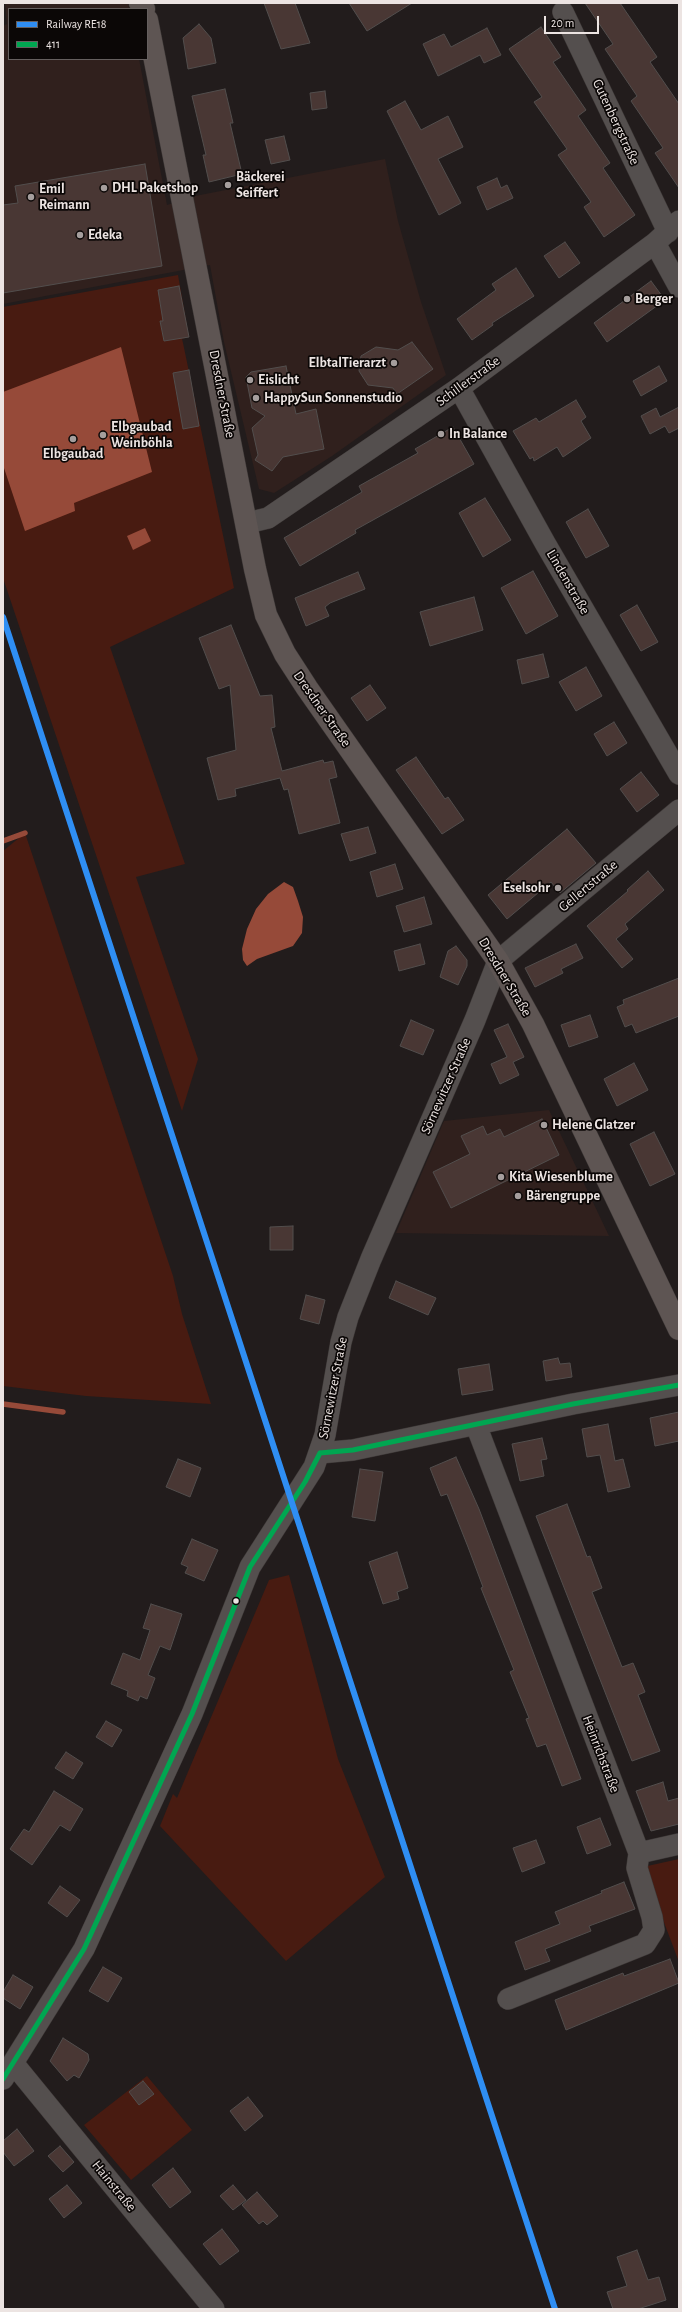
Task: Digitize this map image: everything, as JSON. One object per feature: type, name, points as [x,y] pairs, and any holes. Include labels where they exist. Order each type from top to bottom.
[{"type":"main road","name":"Dresdner Straße","points":[[148,25],[264,608],[285,654],[498,961],[533,1024],[679,1329]]},
{"type":"street","name":"Gutenbergstraße","points":[[564,12],[667,232],[679,287]]},
{"type":"street","name":"Schillerstraße","points":[[247,523],[268,518],[459,388],[667,232]]},
{"type":"street","name":"Lindenstraße","points":[[459,388],[545,544],[679,774]]},
{"type":"street","name":"Gellertstraße","points":[[498,961],[679,810]]},
{"type":"street","name":"Sörnewitzer Straße","points":[[8,2071],[84,1949],[192,1714],[250,1567],[305,1482],[320,1453],[325,1435],[340,1342],[348,1317],[371,1259],[475,1020],[498,961]]},
{"type":"street","points":[[320,1453],[353,1450],[476,1426],[573,1404],[679,1385]]},
{"type":"street","name":"Heinrichstraße","points":[[476,1426],[639,1853],[637,1868],[652,1917],[654,1930],[645,1944],[508,1999]]},
{"type":"street","points":[[639,1853],[679,1844]]},
{"type":"street","name":"Hainstraße","points":[[8,2071],[214,2309]]},
{"type":"shaded area","points":[[5,3],[128,3],[129,8],[8,8],[8,60],[139,60],[167,205],[195,196],[385,159],[398,221],[421,302],[446,375],[332,456],[274,493],[259,489],[224,342],[210,265],[3,304],[3,26],[7,24]]},
{"type":"shaded area","name":"Elbgaubad Weinböhla","points":[[178,275],[189,337],[182,339],[234,588],[110,647],[185,864],[136,877],[198,1059],[182,1111],[3,578],[3,307]]},
{"type":"shaded area","name":"Elbgaubad","points":[[121,347],[152,472],[74,503],[75,511],[25,531],[3,465],[3,392]]},
{"type":"shaded area","points":[[145,528],[151,541],[133,550],[127,536]]},
{"type":"shaded area","points":[[25,833],[173,1276],[182,1314],[211,1404],[86,1396],[3,1386],[3,851]]},
{"type":"shaded area","points":[[284,882],[293,887],[298,901],[303,917],[302,933],[293,946],[257,959],[247,966],[243,960],[242,949],[247,929],[256,909],[268,894]]},
{"type":"shaded area","name":"Kita Wiesenblume","points":[[549,1110],[609,1236],[396,1233],[444,1121]]},
{"type":"shaded area","points":[[289,1575],[338,1759],[385,1877],[286,1961],[160,1826],[173,1794],[177,1798],[269,1580]]},
{"type":"shaded area","points":[[679,1859],[679,1962],[643,1867]]},
{"type":"shaded area","points":[[147,2076],[192,2130],[131,2180],[84,2125]]},
{"type":"building","points":[[264,3],[295,3],[310,43],[281,49]]},
{"type":"building","points":[[349,3],[412,3],[367,31]]},
{"type":"building","points":[[585,3],[620,3],[657,57],[650,62],[679,104],[679,188],[655,153],[663,148],[631,101],[637,96],[605,49],[613,44]]},
{"type":"building","points":[[199,24],[211,38],[216,63],[188,69],[183,38]]},
{"type":"building","points":[[541,27],[561,57],[553,62],[586,110],[578,116],[610,163],[603,168],[635,215],[604,237],[584,207],[591,202],[558,155],[567,149],[534,102],[542,97],[509,49]]},
{"type":"building","points":[[487,28],[501,55],[484,63],[480,55],[438,76],[423,44],[444,34],[451,47]]},
{"type":"building","points":[[225,89],[233,123],[230,123],[242,174],[209,182],[203,155],[206,155],[192,96]]},
{"type":"building","points":[[325,91],[327,108],[312,110],[310,93]]},
{"type":"building","points":[[405,101],[421,130],[448,116],[463,147],[438,159],[461,203],[439,215],[387,111]]},
{"type":"building","points":[[284,136],[290,160],[271,164],[265,140]]},
{"type":"building","name":"Edeka","points":[[145,164],[162,266],[3,293],[3,205],[18,203],[15,186]]},
{"type":"building","points":[[497,178],[501,188],[507,185],[513,198],[487,210],[477,187]]},
{"type":"building","points":[[565,242],[580,263],[559,278],[544,256]]},
{"type":"building","points":[[516,268],[534,296],[492,323],[493,325],[472,340],[457,319],[496,290],[492,284]]},
{"type":"building","points":[[651,281],[665,300],[607,342],[594,323]]},
{"type":"building","points":[[179,286],[189,337],[164,341],[160,321],[163,321],[158,290]]},
{"type":"building","name":"ElbtalTierarzt","points":[[412,342],[433,369],[397,394],[393,388],[368,385],[359,371],[361,356],[376,347],[398,350]]},
{"type":"building","points":[[286,366],[296,414],[316,409],[324,449],[283,457],[272,471],[255,460],[258,455],[252,428],[265,416],[252,408],[246,377],[251,372]]},
{"type":"building","points":[[659,366],[667,381],[641,396],[633,381]]},
{"type":"building","points":[[189,370],[199,426],[183,429],[173,373]]},
{"type":"building","points":[[576,400],[586,417],[581,421],[591,438],[563,457],[557,447],[534,461],[533,457],[530,459],[513,431],[536,418],[539,422]]},
{"type":"building","points":[[679,407],[679,428],[669,433],[665,426],[650,434],[641,416],[656,408],[660,417]]},
{"type":"building","points":[[453,427],[474,464],[355,530],[356,533],[300,566],[284,538],[362,492],[359,486],[418,453],[415,449]]},
{"type":"building","points":[[485,498],[511,540],[483,557],[459,513]]},
{"type":"building","points":[[588,509],[609,546],[586,558],[566,522]]},
{"type":"building","points":[[533,571],[558,616],[526,634],[501,588]]},
{"type":"building","points":[[358,572],[365,589],[330,603],[325,607],[329,616],[306,626],[295,598]]},
{"type":"building","points":[[474,597],[483,630],[430,646],[420,612]]},
{"type":"building","points":[[637,605],[658,642],[641,651],[620,615]]},
{"type":"building","points":[[231,625],[260,696],[272,695],[275,727],[271,728],[282,771],[323,760],[324,763],[333,761],[337,777],[329,779],[340,823],[299,834],[288,789],[284,790],[280,778],[235,789],[236,796],[218,800],[207,758],[236,750],[230,685],[219,689],[199,638]]},
{"type":"building","points":[[543,654],[549,677],[522,684],[517,660]]},
{"type":"building","points":[[586,667],[602,696],[576,711],[559,682]]},
{"type":"building","points":[[370,685],[386,708],[367,721],[351,698]]},
{"type":"building","points":[[614,722],[627,743],[607,756],[594,734]]},
{"type":"building","points":[[416,757],[445,799],[448,797],[464,820],[442,834],[396,770]]},
{"type":"building","points":[[641,772],[659,795],[637,812],[620,789]]},
{"type":"building","points":[[368,827],[376,853],[350,861],[341,834]]},
{"type":"building","points":[[567,829],[596,863],[560,893],[551,882],[507,919],[488,895]]},
{"type":"building","points":[[395,864],[403,889],[377,897],[370,872]]},
{"type":"building","points":[[648,871],[664,890],[625,924],[628,929],[616,939],[633,959],[622,968],[587,926],[628,891],[627,890]]},
{"type":"building","points":[[424,897],[432,924],[404,932],[396,906]]},
{"type":"building","points":[[420,944],[425,964],[399,971],[394,951]]},
{"type":"building","points":[[576,944],[583,958],[561,969],[563,973],[535,987],[525,968]]},
{"type":"building","points":[[456,946],[467,960],[467,966],[458,985],[440,977],[448,951]]},
{"type":"building","points":[[679,978],[679,1016],[636,1033],[632,1024],[625,1027],[617,1007],[624,1004],[623,1000]]},
{"type":"building","points":[[590,1015],[598,1037],[569,1047],[561,1025]]},
{"type":"building","points":[[411,1020],[434,1030],[423,1055],[400,1046]]},
{"type":"building","points":[[508,1024],[524,1057],[513,1062],[519,1075],[500,1084],[491,1064],[507,1057],[494,1030]]},
{"type":"building","points":[[634,1063],[648,1090],[617,1106],[604,1079]]},
{"type":"building","points":[[542,1119],[559,1155],[451,1208],[433,1172],[470,1154],[461,1136],[483,1126],[487,1135],[500,1129],[504,1137]]},
{"type":"building","points":[[654,1132],[675,1174],[650,1186],[630,1144]]},
{"type":"building","points":[[293,1226],[293,1250],[270,1250],[270,1227]]},
{"type":"building","points":[[396,1281],[436,1298],[428,1315],[389,1298]]},
{"type":"building","points":[[306,1295],[325,1300],[319,1324],[300,1319]]},
{"type":"building","points":[[558,1358],[560,1364],[570,1363],[572,1377],[546,1381],[543,1361]]},
{"type":"building","points":[[489,1364],[493,1390],[462,1395],[458,1369]]},
{"type":"building","points":[[679,1412],[679,1441],[655,1446],[650,1418]]},
{"type":"building","points":[[608,1424],[615,1461],[623,1459],[630,1487],[608,1492],[600,1455],[587,1457],[582,1429]]},
{"type":"building","points":[[542,1438],[547,1459],[541,1460],[544,1476],[520,1481],[512,1444]]},
{"type":"building","points":[[456,1457],[479,1509],[581,1779],[562,1786],[546,1744],[537,1747],[526,1719],[529,1718],[510,1672],[514,1670],[481,1588],[483,1587],[468,1547],[447,1494],[441,1496],[430,1468]]},
{"type":"building","points":[[178,1459],[201,1468],[190,1497],[166,1487]]},
{"type":"building","points":[[360,1469],[383,1472],[375,1521],[352,1517]]},
{"type":"building","points":[[567,1504],[587,1557],[590,1556],[602,1588],[592,1592],[622,1667],[633,1663],[645,1692],[638,1695],[660,1751],[632,1761],[536,1516]]},
{"type":"building","points":[[192,1539],[218,1550],[204,1581],[185,1573],[188,1567],[181,1564]]},
{"type":"building","points":[[397,1552],[408,1588],[397,1592],[399,1599],[383,1604],[369,1562]]},
{"type":"building","points":[[151,1604],[182,1614],[170,1650],[160,1646],[148,1675],[155,1678],[147,1699],[140,1696],[138,1701],[127,1696],[128,1691],[111,1684],[123,1653],[140,1660],[150,1630],[143,1628]]},
{"type":"building","points":[[106,1721],[122,1730],[112,1747],[96,1737]]},
{"type":"building","points":[[66,1752],[83,1763],[73,1779],[55,1768]]},
{"type":"building","points":[[663,1782],[668,1801],[679,1798],[679,1824],[651,1831],[636,1791]]},
{"type":"building","points":[[54,1791],[83,1809],[70,1831],[60,1825],[32,1865],[10,1849],[24,1829],[29,1832]]},
{"type":"building","points":[[600,1818],[611,1845],[587,1854],[577,1827]]},
{"type":"building","points":[[536,1840],[545,1863],[522,1872],[513,1848]]},
{"type":"building","points":[[624,1882],[635,1909],[589,1926],[591,1931],[545,1949],[550,1961],[525,1970],[515,1942],[560,1924],[555,1912],[602,1893],[601,1891]]},
{"type":"building","points":[[60,1886],[80,1900],[67,1917],[48,1903]]},
{"type":"building","points":[[670,1959],[679,1983],[566,2030],[555,2000],[623,1973],[624,1976]]},
{"type":"building","points":[[103,1967],[122,1978],[108,2002],[89,1991]]},
{"type":"building","points":[[13,1975],[33,1987],[20,2009],[3,1998],[3,1992]]},
{"type":"building","points":[[63,2038],[88,2054],[89,2060],[79,2078],[74,2075],[67,2081],[50,2061]]},
{"type":"building","points":[[143,2081],[154,2094],[139,2105],[129,2092]]},
{"type":"building","points":[[248,2097],[263,2116],[245,2131],[230,2111]]},
{"type":"building","points":[[17,2129],[34,2151],[14,2166],[3,2152],[3,2141]]},
{"type":"building","points":[[60,2146],[74,2162],[63,2172],[48,2156]]},
{"type":"building","points":[[173,2168],[191,2192],[170,2208],[152,2185]]},
{"type":"building","points":[[67,2185],[82,2203],[64,2218],[49,2199]]},
{"type":"building","points":[[233,2185],[246,2200],[233,2210],[220,2196]]},
{"type":"building","points":[[257,2192],[278,2216],[267,2225],[263,2221],[259,2224],[242,2205]]},
{"type":"building","points":[[222,2229],[239,2251],[220,2265],[203,2244]]},
{"type":"building","points":[[637,2250],[648,2280],[659,2277],[666,2300],[638,2309],[613,2309],[607,2292],[627,2286],[617,2257]]},
{"type":"waterway","points":[[3,841],[25,833]]},
{"type":"waterway","points":[[3,1404],[63,1412]]},
{"type":"rail line","name":"RE18","points":[[3,617],[555,2309]]},
{"type":"transit line","name":"411","points":[[320,1453],[353,1450],[573,1404],[679,1385]]},
{"type":"transit line","name":"411","points":[[3,2079],[84,1949],[192,1714],[250,1567],[305,1482],[320,1453]]},
{"type":"place","name":"Bäckerei Seiffert","points":[[228,185]]},
{"type":"place","name":"DHL Paketshop","points":[[104,188]]},
{"type":"place","name":"Emil Reimann","points":[[31,197]]},
{"type":"place","name":"Edeka","points":[[80,235]]},
{"type":"place","name":"Berger","points":[[627,299]]},
{"type":"place","name":"ElbtalTierarzt","points":[[394,363]]},
{"type":"place","name":"Eislicht","points":[[250,380]]},
{"type":"place","name":"HappySun Sonnenstudio","points":[[256,398]]},
{"type":"place","name":"In Balance","points":[[441,434]]},
{"type":"place","name":"Elbgaubad Weinböhla","points":[[103,435]]},
{"type":"place","name":"Elbgaubad","points":[[73,439]]},
{"type":"place","name":"Eselsohr","points":[[558,888]]},
{"type":"place","name":"Helene Glatzer","points":[[544,1125]]},
{"type":"place","name":"Kita Wiesenblume","points":[[501,1177]]},
{"type":"place","name":"Bärengruppe","points":[[518,1196]]}]
